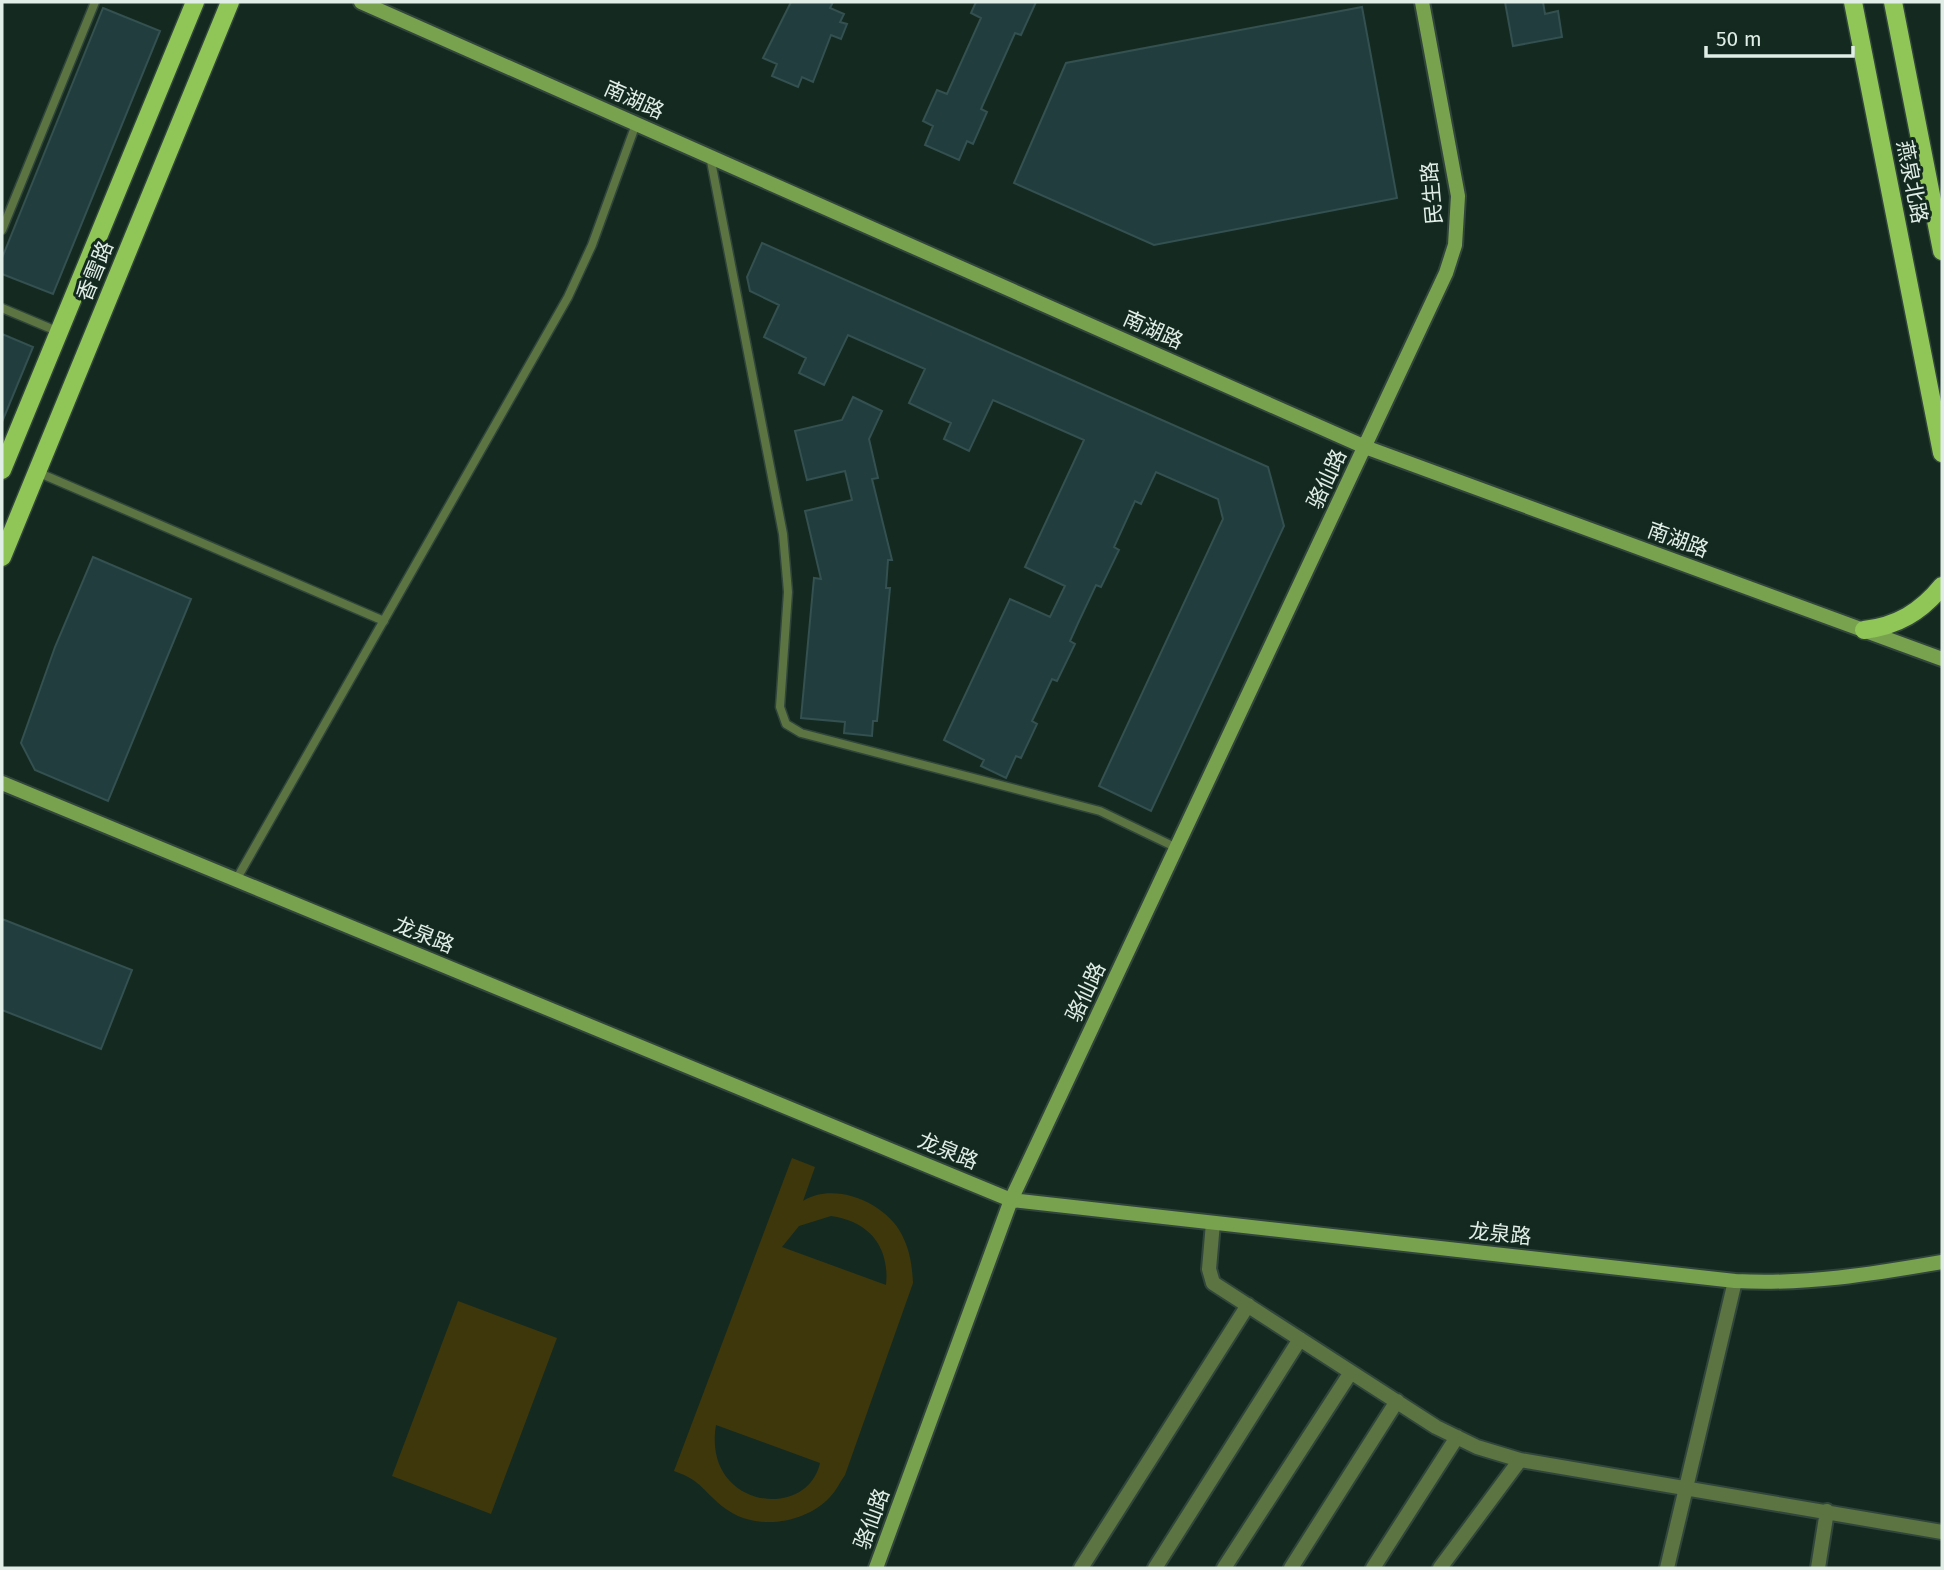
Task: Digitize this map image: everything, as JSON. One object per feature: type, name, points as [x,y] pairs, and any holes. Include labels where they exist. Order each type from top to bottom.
[{"type":"main road","name":"香雪路","points":[[2,470],[195,2]]},
{"type":"main road","name":"香雪路","points":[[2,557],[230,2]]},
{"type":"main road","name":"南湖路","points":[[361,2],[1365,447],[1942,659]]},
{"type":"main road","name":"民生路","points":[[1365,447],[1446,273],[1455,245],[1459,219],[1458,196],[1422,2]]},
{"type":"main road","name":"燕泉北路","points":[[1853,2],[1942,453]]},
{"type":"main road","name":"燕泉北路","points":[[1893,2],[1942,251]]},
{"type":"main road","name":"骆仙路","points":[[876,1568],[1012,1200],[1365,447]]},
{"type":"main road","points":[[1864,631],[1908,617],[1921,609],[1942,586]]},
{"type":"main road","name":"龙泉路","points":[[2,783],[1012,1200],[1735,1282],[1778,1284],[1827,1280],[1942,1262]]},
{"type":"street","points":[[1213,1223],[1211,1279],[1351,1372],[1457,1437],[1520,1460],[1942,1532]]},
{"type":"street","points":[[1667,1568],[1735,1282]]},
{"type":"street","points":[[1082,1568],[1248,1305]]},
{"type":"street","points":[[1155,1568],[1300,1339]]},
{"type":"street","points":[[1224,1568],[1351,1372]]},
{"type":"street","points":[[1291,1568],[1397,1401]]},
{"type":"street","points":[[1373,1568],[1457,1437]]},
{"type":"street","points":[[1440,1568],[1520,1460]]},
{"type":"street","points":[[1818,1568],[1827,1511]]},
{"type":"lane","points":[[2,230],[95,2]]},
{"type":"lane","points":[[236,880],[582,271],[636,124]]},
{"type":"lane","points":[[709,156],[783,534],[787,617],[780,707],[786,724],[802,733],[1100,811],[1177,848]]},
{"type":"lane","points":[[2,308],[59,332]]},
{"type":"lane","points":[[37,472],[384,621]]},
{"type":"shaded area","points":[[792,1158],[815,1167],[803,1201],[830,1193],[859,1198],[872,1205],[884,1213],[902,1235],[912,1270],[913,1283],[845,1475],[830,1497],[820,1506],[794,1518],[765,1522],[738,1516],[718,1503],[697,1483],[674,1471]],"holes":[[[831,1216],[856,1224],[874,1238],[884,1259],[886,1285],[782,1247],[799,1226]],[[716,1425],[820,1463],[811,1482],[796,1494],[778,1499],[758,1497],[739,1489],[725,1474],[716,1453]]]},
{"type":"shaded area","points":[[458,1301],[557,1338],[491,1514],[392,1476]]},
{"type":"building","points":[[791,2],[833,2],[830,8],[844,14],[840,22],[847,24],[841,39],[831,35],[813,82],[802,77],[798,87],[772,76],[777,64],[763,58]]},
{"type":"building","points":[[976,2],[1036,2],[1021,35],[1015,33],[981,109],[987,112],[973,144],[967,141],[959,160],[925,145],[933,126],[923,121],[937,90],[947,94],[981,18],[971,13]]},
{"type":"building","points":[[1505,2],[1543,2],[1545,14],[1558,11],[1562,37],[1513,46]]},
{"type":"building","points":[[1362,7],[1397,198],[1154,245],[1014,183],[1066,63]]},
{"type":"building","points":[[103,8],[160,31],[53,294],[2,274],[2,258]]},
{"type":"building","points":[[762,243],[1268,467],[1284,526],[1151,811],[1099,786],[1223,519],[1218,499],[1156,472],[1141,504],[1135,501],[1114,547],[1119,550],[1101,587],[1096,585],[1079,621],[1070,641],[1075,644],[1057,681],[1052,679],[1032,721],[1037,724],[1021,758],[1016,756],[1006,778],[981,766],[984,760],[944,740],[1010,599],[1050,617],[1065,586],[1025,567],[1084,440],[993,400],[969,451],[944,439],[951,423],[909,403],[925,369],[848,335],[824,385],[799,373],[806,358],[764,337],[779,305],[750,291],[747,277]]},
{"type":"building","points":[[2,334],[33,347],[2,422]]},
{"type":"building","points":[[853,397],[882,411],[869,439],[878,478],[872,479],[892,560],[888,560],[886,588],[890,588],[877,721],[873,721],[872,736],[844,733],[845,722],[801,718],[814,578],[821,579],[805,511],[852,500],[845,471],[807,480],[795,431],[842,420]]},
{"type":"building","points":[[93,557],[191,599],[108,801],[35,770],[21,743],[55,647]]},
{"type":"building","points":[[2,919],[132,970],[101,1049],[2,1010]]}]
